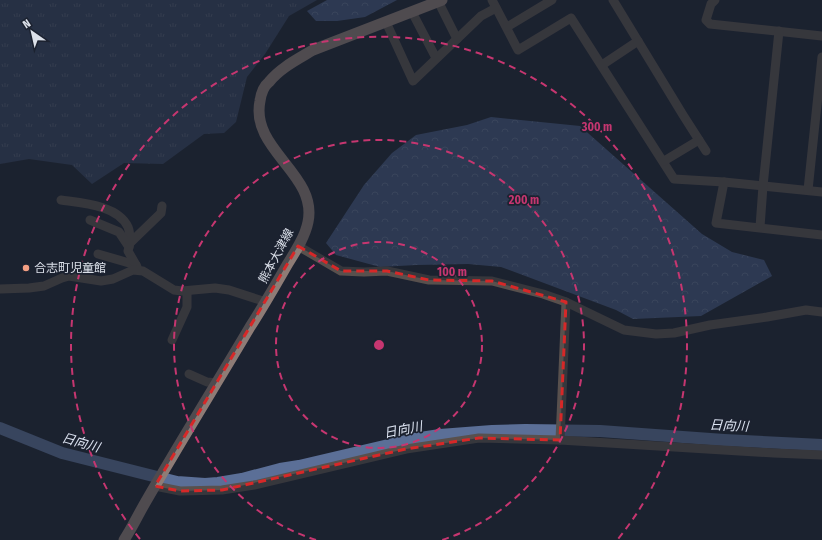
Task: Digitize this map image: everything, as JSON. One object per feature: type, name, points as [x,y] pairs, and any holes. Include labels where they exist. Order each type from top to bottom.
[{"type":"main road","name":"熊本大津線","points":[[124,540],[156,484],[266,302],[298,246],[308,223],[310,210],[304,189],[265,135],[260,122],[258,109],[261,96],[268,82],[278,73],[312,50],[440,1]]},
{"type":"street","points":[[507,27],[552,0]]},
{"type":"street","points":[[613,0],[706,151]]},
{"type":"street","points":[[715,0],[711,4],[706,20],[710,24],[822,36]]},
{"type":"street","points":[[440,1],[457,39]]},
{"type":"street","points":[[386,22],[413,81],[494,4],[518,50],[571,18],[664,161],[674,179],[724,182],[822,192]]},
{"type":"street","points":[[412,12],[436,58]]},
{"type":"street","points":[[760,228],[779,31]]},
{"type":"street","points":[[602,65],[638,41]]},
{"type":"street","points":[[808,190],[822,57]]},
{"type":"street","points":[[664,161],[699,140]]},
{"type":"street","points":[[724,182],[716,223],[822,234]]},
{"type":"street","points":[[61,200],[92,204],[103,207],[116,214],[127,225],[129,230],[128,251],[137,267]]},
{"type":"street","points":[[129,245],[161,213],[162,206]]},
{"type":"street","points":[[90,220],[119,232],[129,245]]},
{"type":"street","points":[[298,246],[341,271],[387,271],[429,280],[492,281],[543,294],[566,302],[624,330],[656,334],[674,333],[710,325],[806,310],[822,312]]},
{"type":"street","points":[[98,254],[137,267],[174,290],[187,291],[200,289],[222,289],[266,302]]},
{"type":"street","points":[[0,289],[44,286],[69,276],[101,281],[113,279],[137,267]]},
{"type":"street","points":[[172,340],[188,307],[187,291]]},
{"type":"street","points":[[560,440],[566,302]]},
{"type":"street","points":[[190,374],[207,382],[217,383]]},
{"type":"street","points":[[156,484],[180,491],[222,490],[254,485],[406,449],[479,438],[560,440],[822,455]]},
{"type":"highlighted area","points":[[298,246],[341,271],[387,271],[429,280],[492,281],[566,302],[560,440],[479,438],[406,449],[222,490],[180,491],[155,486]]},
{"type":"green space","points":[[0,0],[317,0],[289,16],[265,54],[247,77],[236,122],[224,133],[204,134],[163,164],[124,163],[92,184],[72,165],[29,159],[0,164]]},
{"type":"green space","points":[[327,0],[397,0],[365,17],[337,21],[316,21],[307,11]]},
{"type":"green space","points":[[491,117],[580,126],[702,234],[732,252],[764,260],[772,276],[701,316],[633,319],[616,310],[501,267],[468,264],[380,267],[336,255],[326,243],[364,185],[392,153],[416,135],[467,125]]},
{"type":"waterway","name":"日向川","points":[[0,428],[62,453],[177,482],[205,484],[242,479],[414,439],[440,435],[492,431],[600,431],[822,445]]},
{"type":"place","name":"合志町児童館","points":[[26,268]]}]
